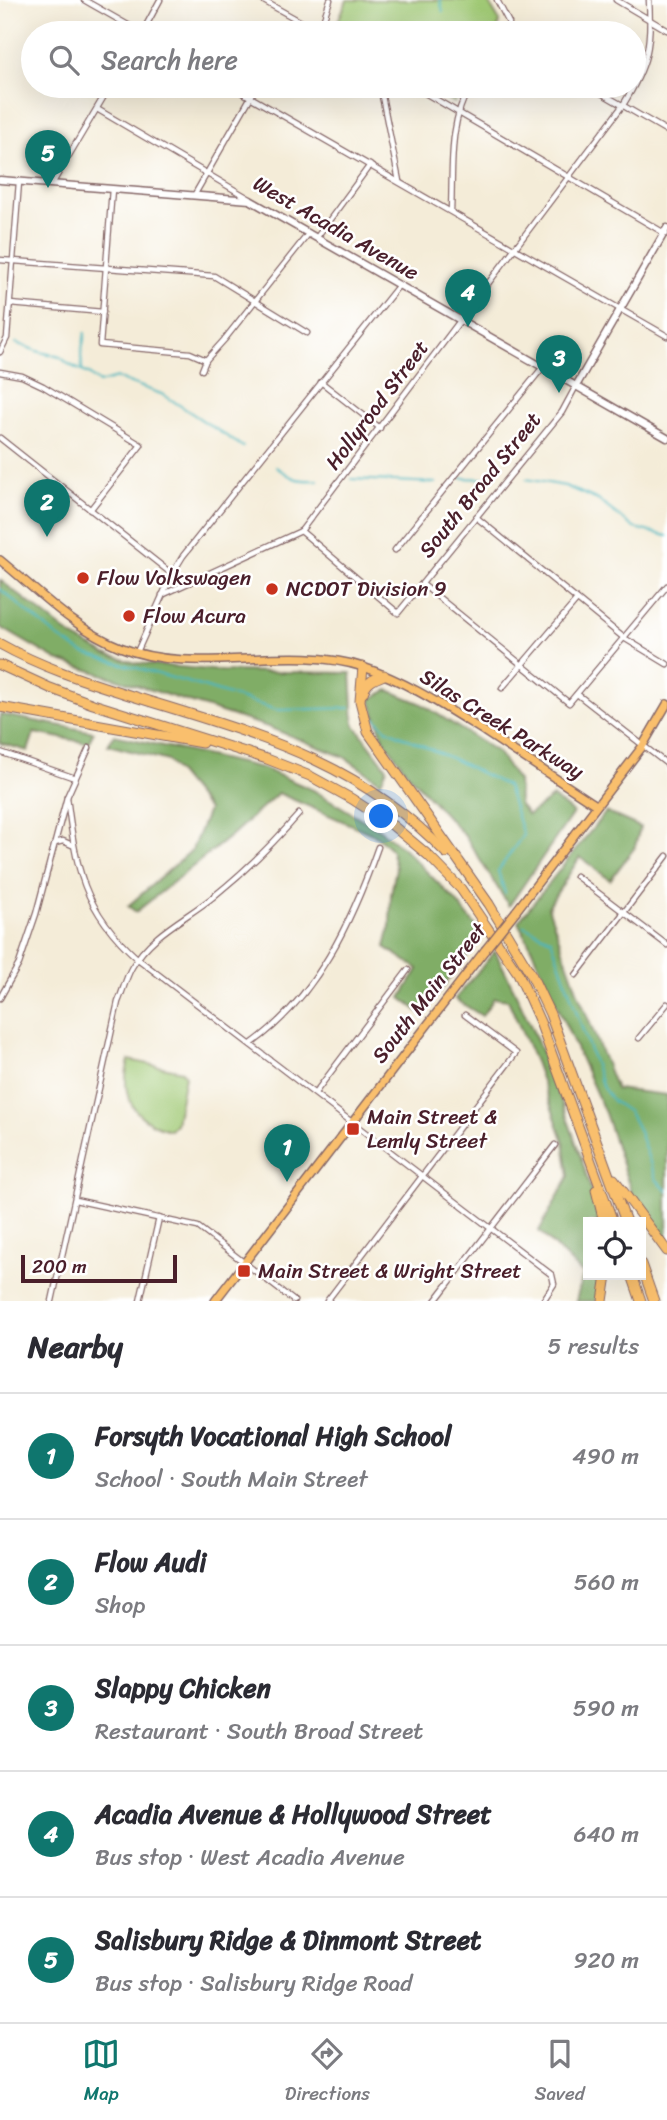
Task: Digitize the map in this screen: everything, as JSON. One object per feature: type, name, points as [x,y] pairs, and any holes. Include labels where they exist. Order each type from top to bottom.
[{"type":"highway","points":[[0,644],[61,673],[265,738],[312,757],[356,780],[395,807],[430,836],[469,877]]},
{"type":"highway","points":[[0,665],[93,704],[267,759],[310,776],[392,825],[428,855],[461,890],[518,973],[540,1022],[611,1217]]},
{"type":"highway","points":[[363,667],[360,701],[368,732],[489,904],[531,974],[550,1014],[624,1217]]},
{"type":"highway","points":[[360,701],[365,687],[384,675]]},
{"type":"highway","points":[[0,708],[236,749]]},
{"type":"highway","points":[[582,1135],[603,1217]]},
{"type":"highway","points":[[606,1168],[667,1251]]},
{"type":"highway","points":[[646,1278],[654,1301]]},
{"type":"highway","points":[[603,1301],[606,1280]]},
{"type":"highway","points":[[634,1280],[641,1301]]},
{"type":"main road","name":"Silas Creek Parkway","points":[[0,560],[84,629],[136,653],[176,660],[300,657],[340,661],[409,685],[596,805]]},
{"type":"main road","name":"South Main Street","points":[[215,1301],[642,747],[667,705]]},
{"type":"street","points":[[84,0],[120,21]]},
{"type":"street","points":[[148,21],[160,0]]},
{"type":"street","points":[[262,0],[299,21]]},
{"type":"street","points":[[324,21],[330,0]]},
{"type":"street","points":[[497,0],[508,21]]},
{"type":"street","points":[[616,0],[667,30]]},
{"type":"street","name":"Hollyrood Street","points":[[646,63],[649,0]]},
{"type":"street","points":[[52,184],[103,98]]},
{"type":"street","points":[[195,194],[249,98]]},
{"type":"street","points":[[252,98],[667,336]]},
{"type":"street","points":[[382,98],[399,182]]},
{"type":"street","points":[[435,98],[666,232]]},
{"type":"street","points":[[451,211],[455,131],[458,111],[464,98]]},
{"type":"street","points":[[610,98],[667,131]]},
{"type":"street","name":"Hollyrood Street","points":[[162,595],[301,531],[628,98]]},
{"type":"street","name":"West Acadia Avenue","points":[[97,109],[250,200],[667,438]]},
{"type":"street","points":[[317,237],[370,165]]},
{"type":"street","points":[[0,180],[250,200]]},
{"type":"street","points":[[0,352],[7,338],[19,181]]},
{"type":"street","points":[[113,189],[100,345],[190,353],[206,360]]},
{"type":"street","points":[[202,370],[206,360],[309,232]]},
{"type":"street","name":"South Broad Street","points":[[301,531],[398,613],[562,412],[666,232]]},
{"type":"street","points":[[0,260],[214,276],[307,332]]},
{"type":"street","points":[[136,653],[183,556],[399,284]]},
{"type":"street","points":[[9,304],[103,312]]},
{"type":"street","points":[[395,550],[542,367]]},
{"type":"street","points":[[0,372],[22,376],[43,386],[141,445],[90,510]]},
{"type":"street","points":[[321,382],[380,428]]},
{"type":"street","points":[[0,438],[172,574]]},
{"type":"street","points":[[476,517],[624,638],[667,664]]},
{"type":"street","points":[[422,584],[569,703],[667,586]]},
{"type":"street","points":[[502,688],[577,600]]},
{"type":"street","points":[[578,694],[667,764]]},
{"type":"street","points":[[0,998],[22,955],[68,797],[89,748]]},
{"type":"street","points":[[0,752],[75,778]]},
{"type":"street","points":[[68,797],[73,846],[80,875],[92,902],[117,940],[138,959],[552,1275],[554,1284],[543,1301]]},
{"type":"street","points":[[52,1301],[118,1003],[131,969],[158,935],[212,897],[271,847],[299,814]]},
{"type":"street","points":[[54,844],[63,841],[73,846]]},
{"type":"street","points":[[251,1044],[282,1018],[311,985],[346,927],[378,847]]},
{"type":"street","points":[[576,975],[667,856]]},
{"type":"street","points":[[576,876],[667,945]]},
{"type":"street","points":[[315,1093],[408,970]]},
{"type":"street","points":[[639,1038],[667,1004]]},
{"type":"street","points":[[327,1301],[516,1053],[465,1015]]},
{"type":"street","points":[[435,1301],[555,1145]]},
{"type":"street","points":[[75,1200],[198,1227],[294,1301]]},
{"type":"street","points":[[140,1301],[159,1218]]},
{"type":"green space","points":[[347,0],[487,0],[499,20],[499,21],[338,21]]},
{"type":"green space","points":[[0,580],[73,637],[105,654],[136,663],[222,671],[351,673],[354,724],[387,768],[381,782],[344,757],[268,727],[57,660],[0,627]]},
{"type":"green space","points":[[388,690],[420,703],[497,752],[518,781],[519,804],[528,815],[553,797],[573,813],[509,906],[465,836],[409,775],[383,738],[370,699]]},
{"type":"green space","points":[[0,714],[94,732],[88,743],[34,733],[28,751],[0,743]]},
{"type":"green space","points":[[114,735],[262,768],[313,790],[380,830],[403,848],[456,901],[483,935],[422,1014],[401,998],[418,969],[385,947],[396,868],[391,849],[377,836],[278,793],[232,835],[136,912],[128,906],[192,850],[208,810],[168,761],[108,745]]},
{"type":"green space","points":[[606,812],[640,827],[635,847],[610,880],[580,857],[548,907],[616,1089],[667,1095],[667,1242],[632,1194],[605,1113],[518,922]]},
{"type":"green space","points":[[495,951],[555,1084],[599,1217],[583,1217],[583,1274],[539,1231],[569,1176],[564,1142],[535,1062],[508,1000],[494,998],[482,1016],[455,999]]},
{"type":"green space","points":[[129,1060],[182,1071],[185,1076],[176,1124],[170,1130],[147,1120],[132,1105],[126,1085]]},
{"type":"green space","points":[[583,1274],[583,1280],[600,1280],[596,1301],[576,1301]]},
{"type":"waterway","points":[[440,0],[443,12]]},
{"type":"waterway","points":[[82,370],[81,355],[85,333]]},
{"type":"waterway","points":[[16,343],[60,357],[99,383],[117,378],[164,395],[243,447]]},
{"type":"waterway","points":[[276,467],[296,479],[318,480]]},
{"type":"waterway","points":[[461,478],[491,479]]},
{"type":"waterway","points":[[351,479],[436,483]]},
{"type":"waterway","points":[[526,479],[565,486],[598,500],[634,528],[667,536]]},
{"type":"waterway","points":[[0,589],[59,638],[83,653],[277,710],[350,708]]},
{"type":"waterway","points":[[367,710],[386,729],[507,786],[523,835],[498,871],[505,893]]},
{"type":"waterway","points":[[524,926],[551,939],[603,1088],[613,1101],[629,1112],[656,1179],[667,1191]]},
{"type":"place","name":"Salisbury Ridge & Dinmont Street","points":[[48,188]]},
{"type":"place","name":"Acadia Avenue & Hollywood Street","points":[[468,327]]},
{"type":"place","name":"Slappy Chicken","points":[[559,393]]},
{"type":"place","name":"Flow Audi","points":[[47,537]]},
{"type":"place","name":"Flow Volkswagen","points":[[83,578]]},
{"type":"place","name":"NCDOT Division 9","points":[[272,589]]},
{"type":"place","name":"Flow Acura","points":[[129,616]]},
{"type":"place","name":"Main Street & Lemly Street","points":[[353,1129]]},
{"type":"place","name":"Forsyth Vocational High School","points":[[287,1182]]},
{"type":"place","name":"Main Street & Wright Street","points":[[244,1271]]}]
